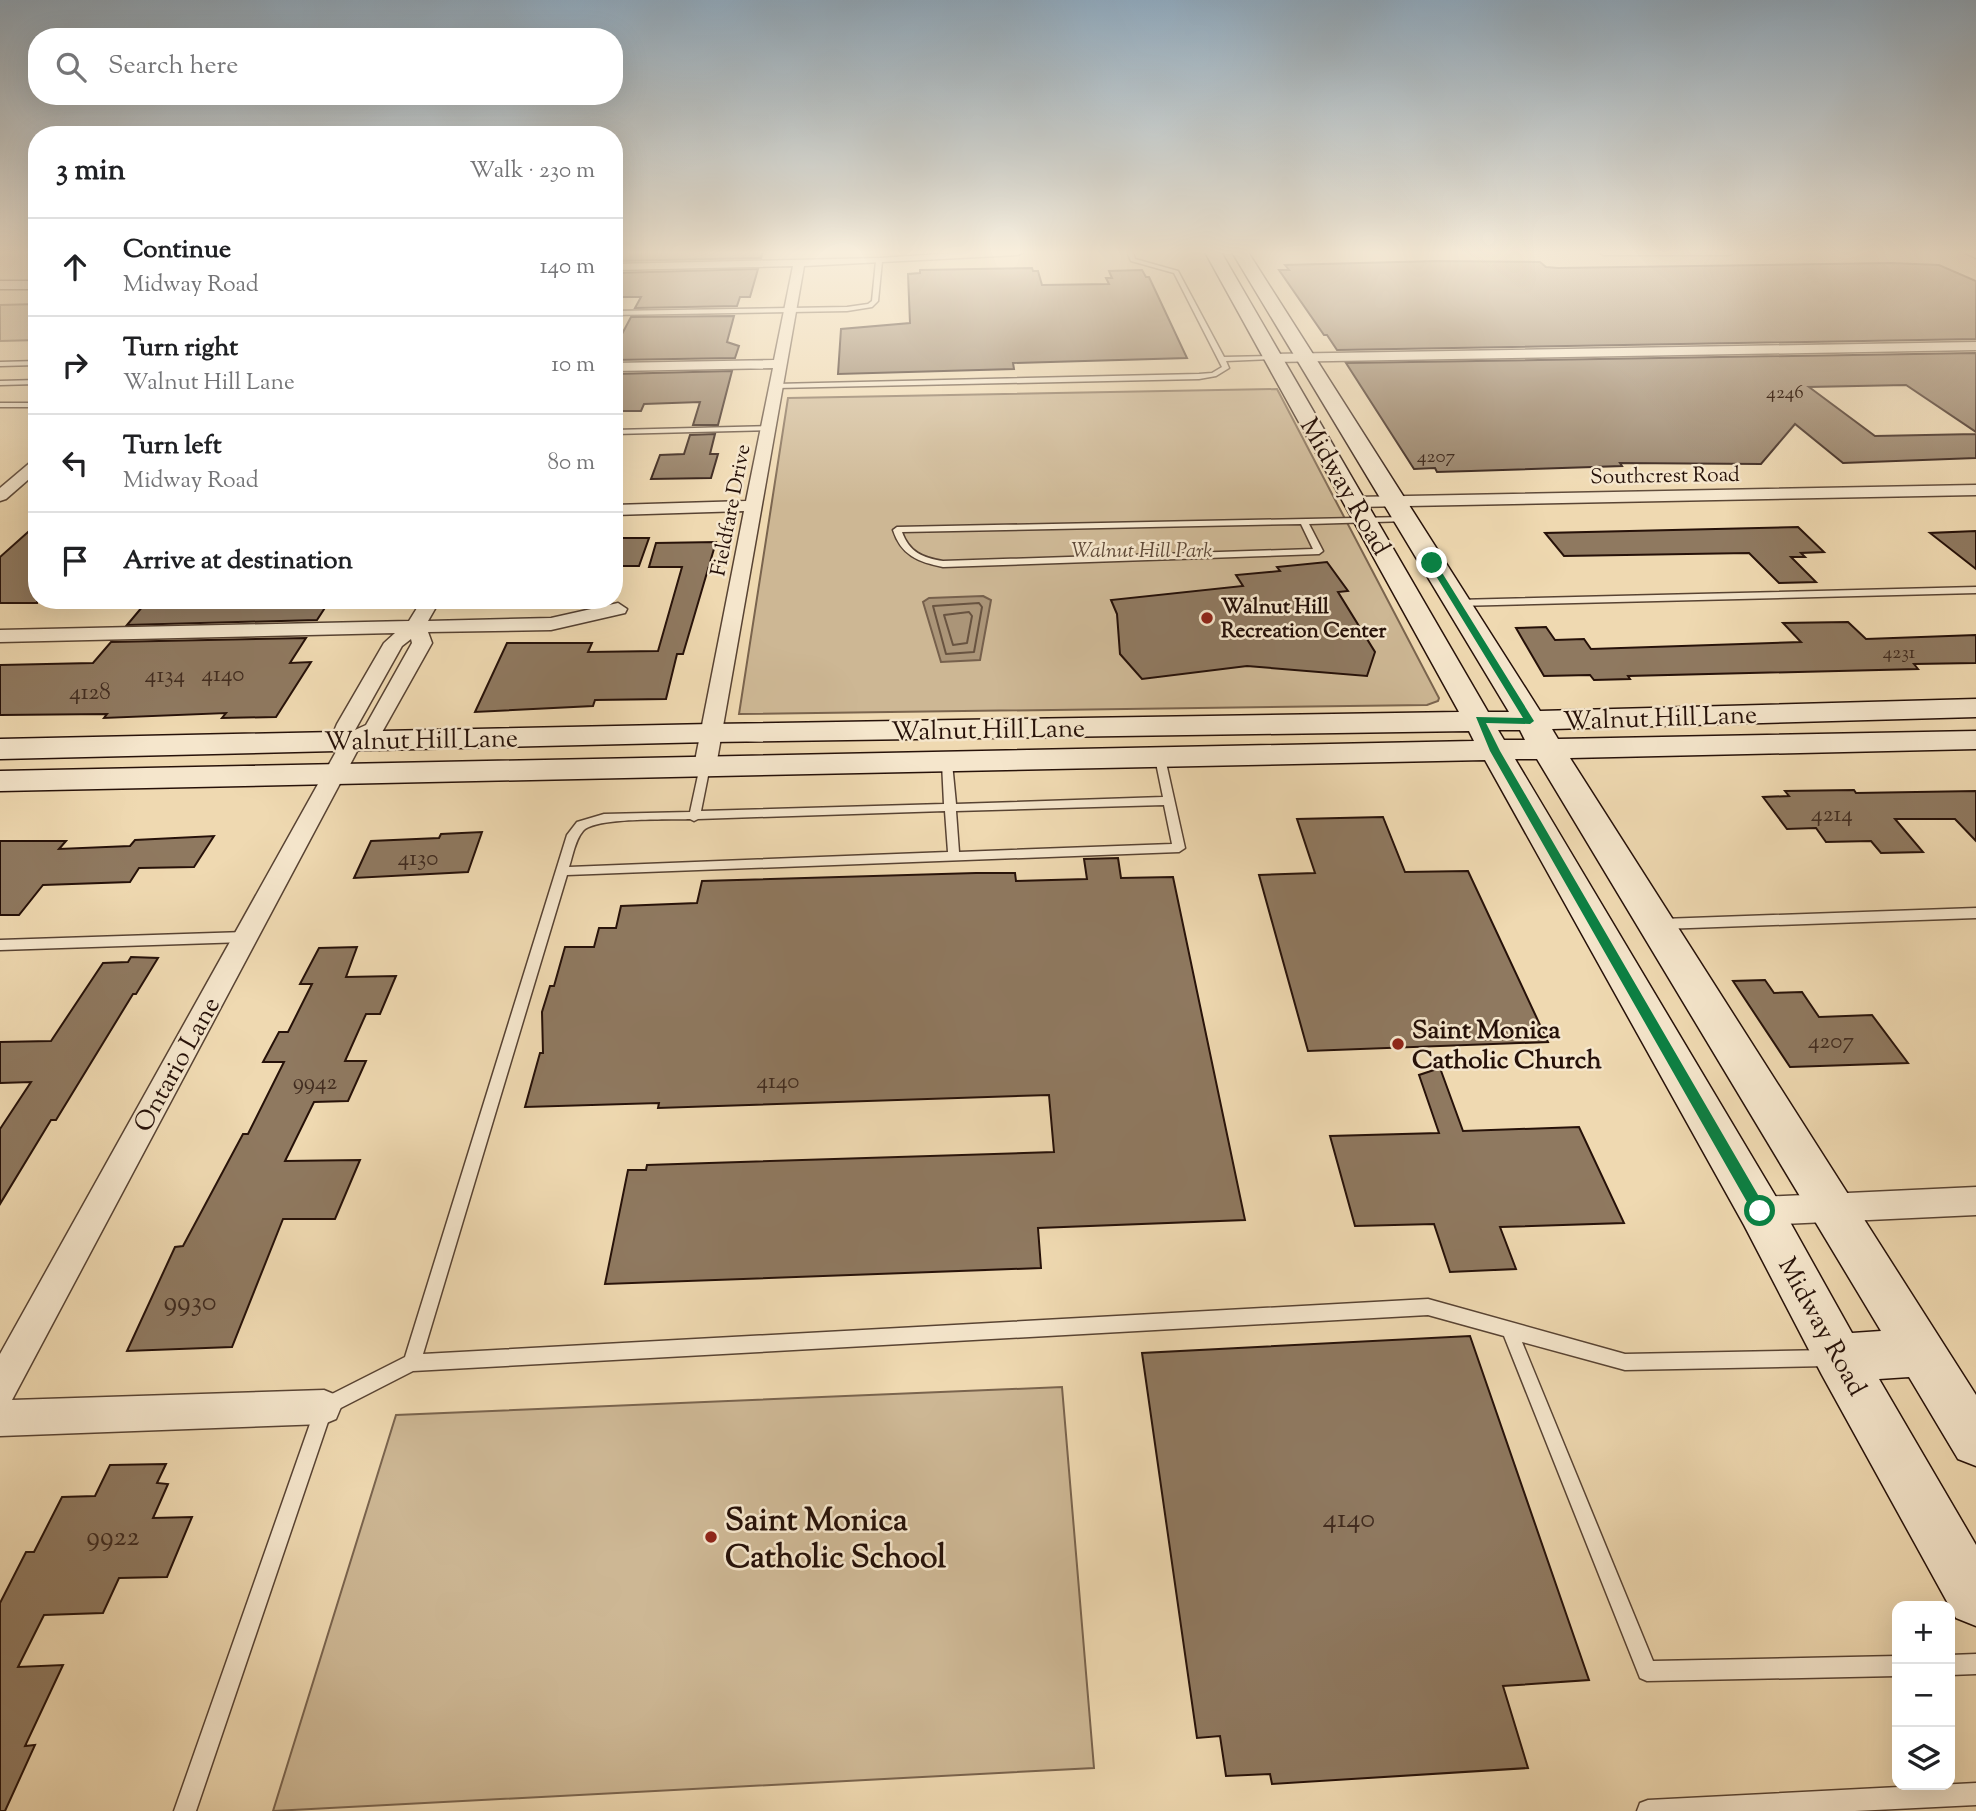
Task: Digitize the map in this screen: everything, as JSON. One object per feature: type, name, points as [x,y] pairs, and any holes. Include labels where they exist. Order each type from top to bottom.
[{"type":"main road","name":"Midway Road","points":[[1260,337],[1760,1211],[1839,1358],[1976,1598]]},
{"type":"main road","name":"Midway Road","points":[[1292,337],[1976,1441]]},
{"type":"main road","name":"Walnut Hill Lane","points":[[0,749],[711,733],[1479,719],[1530,721],[1976,708]]},
{"type":"main road","points":[[945,729],[947,763]]},
{"type":"main road","name":"Walnut Hill Lane","points":[[0,781],[1976,740]]},
{"type":"main road","points":[[1839,1358],[1921,1352]]},
{"type":"street","name":"Fieldfare Drive","points":[[705,766],[785,337]]},
{"type":"street","points":[[1272,358],[1976,346]]},
{"type":"street","points":[[623,367],[780,363]]},
{"type":"street","points":[[0,496],[28,472]]},
{"type":"street","name":"Southcrest Road","points":[[1360,511],[1976,490]]},
{"type":"street","points":[[623,510],[754,506]]},
{"type":"street","name":"Ontario Lane","points":[[0,1388],[353,740],[374,729],[422,643],[416,626],[426,609]]},
{"type":"street","points":[[0,636],[551,624],[618,609]]},
{"type":"street","points":[[1760,1211],[1976,1201]]},
{"type":"street","points":[[0,1418],[324,1406]]},
{"type":"lane","points":[[776,386],[1214,375],[1227,368],[1210,337]]},
{"type":"lane","points":[[1222,359],[1272,358]]},
{"type":"lane","points":[[0,364],[28,363]]},
{"type":"lane","points":[[0,383],[28,382]]},
{"type":"lane","points":[[0,405],[28,405]]},
{"type":"lane","points":[[623,432],[769,428]]},
{"type":"lane","points":[[1304,522],[1319,551],[943,564],[920,560],[905,551],[897,530],[1304,522],[1360,511]]},
{"type":"lane","points":[[1457,603],[1976,590]]},
{"type":"lane","points":[[562,871],[1180,848],[1160,758]]},
{"type":"lane","points":[[947,763],[954,857]]},
{"type":"lane","points":[[694,817],[705,766]]},
{"type":"lane","points":[[412,1363],[573,835],[581,825],[594,820],[1168,801]]},
{"type":"lane","points":[[1656,924],[1976,914]]},
{"type":"lane","points":[[2,948],[246,937]]},
{"type":"lane","points":[[185,1811],[324,1406],[412,1363],[1428,1307],[1625,1362],[1839,1358]]},
{"type":"lane","points":[[1509,1329],[1647,1671],[1892,1666]]},
{"type":"lane","points":[[1955,1665],[1976,1664]]},
{"type":"lane","points":[[1648,1811],[1976,1794]]},
{"type":"green space","points":[[0,337],[28,337],[28,340],[0,341]]},
{"type":"green space","name":"Walnut Hill Park","points":[[1277,389],[1439,698],[1438,701],[1427,705],[739,714],[788,398]]},
{"type":"green space","points":[[1062,1387],[1094,1768],[273,1811],[396,1415]]},
{"type":"water","points":[[983,596],[991,600],[980,660],[941,662],[923,602],[929,598]]},
{"type":"building","points":[[623,337],[728,337],[727,342],[739,346],[735,358],[623,360]]},
{"type":"building","points":[[840,337],[1177,337],[1187,358],[1013,363],[1014,369],[838,374]]},
{"type":"building","points":[[1328,337],[1976,337],[1976,339],[1337,350]]},
{"type":"building","points":[[1976,353],[1976,432],[1906,385],[1809,387],[1875,436],[1976,434],[1976,458],[1843,463],[1795,424],[1761,464],[1620,463],[1622,466],[1437,472],[1435,468],[1414,469],[1346,363]]},
{"type":"building","points":[[732,371],[718,425],[693,425],[700,402],[644,404],[641,411],[623,411],[623,374]]},
{"type":"building","points":[[715,434],[710,454],[718,454],[711,478],[651,479],[660,455],[684,454],[690,435]]},
{"type":"building","points":[[1798,527],[1824,552],[1801,553],[1805,557],[1791,557],[1816,582],[1779,583],[1749,553],[1564,556],[1545,533]]},
{"type":"building","points":[[1976,531],[1976,569],[1930,533]]},
{"type":"building","points":[[28,532],[28,603],[0,603],[0,557]]},
{"type":"building","points":[[623,538],[649,538],[639,566],[623,566]]},
{"type":"building","points":[[716,542],[683,654],[677,654],[666,699],[595,700],[593,706],[475,712],[507,643],[592,643],[588,652],[658,651],[682,567],[649,567],[656,543]]},
{"type":"building","name":"Walnut Hill Recreation Center","points":[[1327,562],[1348,591],[1338,592],[1375,652],[1367,676],[1247,666],[1142,679],[1120,654],[1117,614],[1111,600],[1243,586],[1236,575],[1280,571],[1277,567]]},
{"type":"building","points":[[140,609],[324,609],[317,620],[127,625]]},
{"type":"building","points":[[1848,622],[1866,639],[1976,635],[1976,663],[1914,664],[1918,669],[1628,676],[1630,679],[1594,680],[1590,675],[1544,676],[1516,628],[1546,627],[1555,640],[1584,639],[1591,649],[1801,642],[1783,623]]},
{"type":"building","points":[[306,638],[290,663],[311,662],[276,717],[222,718],[226,713],[104,718],[107,714],[0,715],[0,665],[93,663],[111,642]]},
{"type":"building","points":[[1854,790],[1856,793],[1976,791],[1976,841],[1955,819],[1895,819],[1923,852],[1881,853],[1871,841],[1826,842],[1816,828],[1787,829],[1763,797],[1789,796],[1785,791]]},
{"type":"building","points":[[1383,817],[1405,872],[1468,871],[1548,1042],[1308,1051],[1259,875],[1315,873],[1297,819]]},
{"type":"building","points":[[482,832],[468,872],[354,878],[371,841],[439,838],[441,834]]},
{"type":"building","points":[[214,836],[194,867],[139,868],[130,882],[43,885],[19,915],[0,915],[0,841],[66,841],[59,849],[130,846],[135,840]]},
{"type":"building","points":[[1118,858],[1121,878],[1173,877],[1245,1220],[1038,1228],[1041,1268],[605,1284],[628,1170],[646,1170],[647,1165],[1054,1152],[1049,1095],[658,1108],[659,1103],[525,1107],[540,1053],[543,1053],[542,1012],[550,986],[554,986],[565,947],[594,947],[599,928],[616,928],[621,906],[697,903],[702,881],[976,873],[1015,873],[1016,881],[1087,879],[1084,859]]},
{"type":"building","points":[[357,947],[346,977],[396,976],[380,1014],[366,1014],[345,1061],[366,1061],[348,1101],[314,1102],[285,1161],[360,1160],[335,1219],[283,1219],[232,1347],[127,1351],[175,1247],[183,1246],[243,1134],[248,1134],[284,1062],[263,1062],[279,1032],[288,1032],[312,984],[300,984],[319,948]]},
{"type":"building","points":[[131,957],[158,958],[56,1120],[51,1120],[0,1204],[0,1129],[31,1082],[0,1083],[0,1042],[51,1041],[103,963],[128,962]]},
{"type":"building","points":[[1765,980],[1774,993],[1802,992],[1819,1017],[1872,1015],[1908,1063],[1790,1067],[1733,981]]},
{"type":"building","points":[[1440,1068],[1463,1131],[1579,1127],[1624,1223],[1500,1227],[1516,1269],[1450,1272],[1434,1224],[1355,1226],[1330,1136],[1439,1133],[1419,1075]]},
{"type":"building","points":[[1470,1336],[1589,1680],[1503,1686],[1528,1768],[1272,1784],[1270,1774],[1226,1776],[1220,1736],[1197,1738],[1142,1353]]},
{"type":"building","points":[[166,1464],[157,1483],[168,1484],[153,1518],[192,1517],[167,1577],[119,1578],[103,1613],[44,1615],[18,1667],[63,1665],[25,1746],[35,1745],[5,1811],[0,1811],[0,1603],[26,1552],[34,1552],[62,1497],[95,1496],[110,1465]]},
{"type":"place","name":"Walnut Hill Recreation Center","points":[[1207,618]]},
{"type":"place","name":"Saint Monica Catholic Church","points":[[1398,1044]]},
{"type":"place","name":"Saint Monica Catholic School","points":[[711,1537]]},
{"type":"route","points":[[1432,563],[1530,721],[1479,719],[1495,751],[1760,1211]]}]
